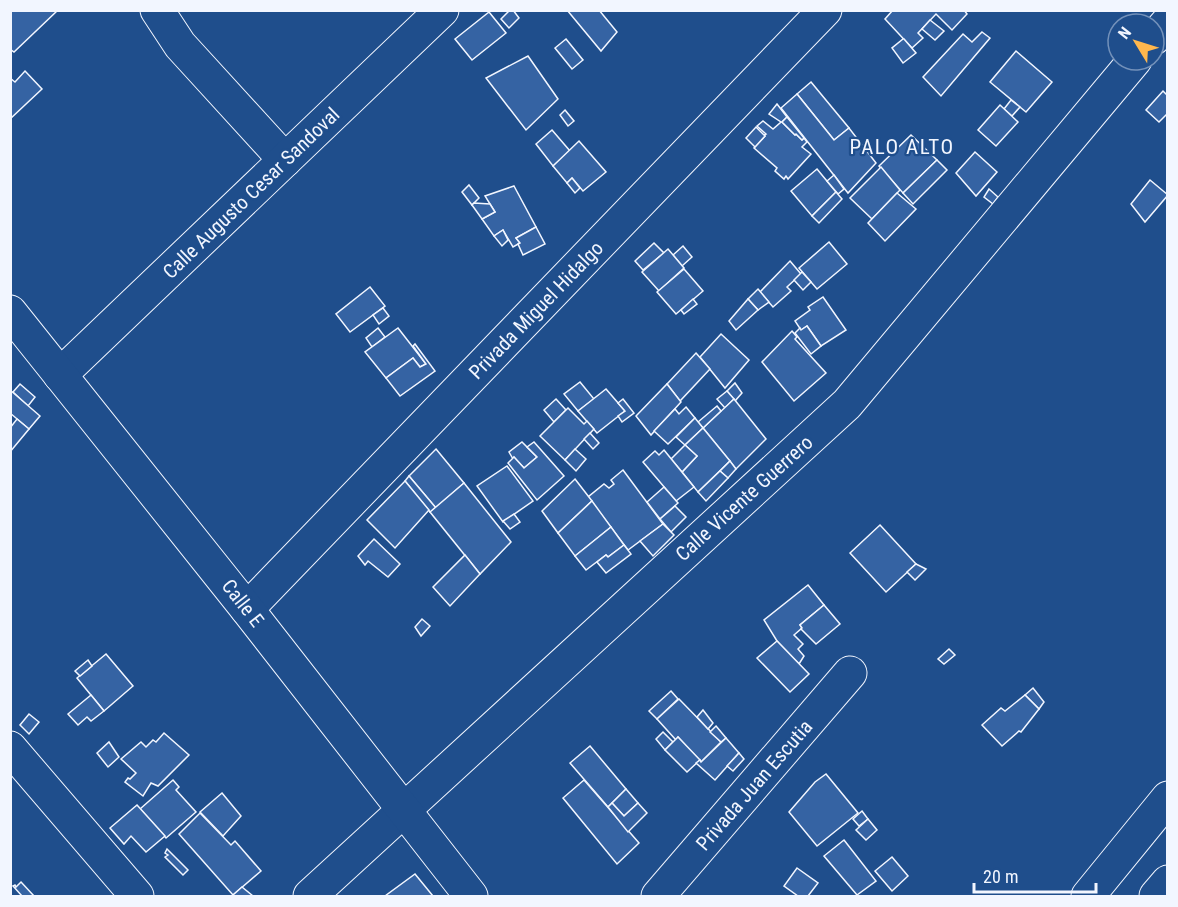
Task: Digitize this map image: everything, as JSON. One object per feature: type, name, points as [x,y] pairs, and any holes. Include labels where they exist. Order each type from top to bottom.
[{"type":"main road","points":[[157,10],[180,45],[285,160]]},
{"type":"main road","name":"Calle Augusto Cesar Sandoval","points":[[60,375],[442,10]]},
{"type":"main road","name":"Privada Miguel Hidalgo","points":[[247,609],[825,10]]},
{"type":"main road","name":"Calle Vicente Guerrero","points":[[310,897],[847,404],[1125,72]]},
{"type":"main road","name":"Calle E","points":[[10,312],[247,609],[471,897]]},
{"type":"main road","name":"Privada Juan Escutia","points":[[658,897],[850,674]]},
{"type":"main road","points":[[10,748],[137,897]]},
{"type":"main road","points":[[1088,897],[1167,798]]},
{"type":"main road","points":[[1156,897],[1167,882]]},
{"type":"building","points":[[10,10],[58,10],[14,52],[10,49]]},
{"type":"building","points":[[513,10],[519,18],[509,28],[501,19]]},
{"type":"building","points":[[567,10],[599,10],[617,32],[601,51]]},
{"type":"building","points":[[893,10],[964,10],[967,14],[952,30],[936,14],[918,33],[923,38],[912,48],[885,19]]},
{"type":"building","points":[[489,12],[506,33],[472,60],[455,39]]},
{"type":"building","points":[[930,20],[944,31],[935,40],[922,29]]},
{"type":"building","points":[[982,32],[990,38],[941,96],[923,77],[963,34],[972,42]]},
{"type":"building","points":[[566,39],[583,60],[572,69],[555,48]]},
{"type":"building","points":[[903,39],[916,53],[903,63],[892,48]]},
{"type":"building","points":[[1016,51],[1052,82],[1026,112],[990,82]]},
{"type":"building","points":[[528,56],[558,99],[526,130],[486,78]]},
{"type":"building","points":[[25,71],[42,89],[10,119],[10,78],[15,82]]},
{"type":"building","points":[[811,82],[849,128],[834,140],[797,94]]},
{"type":"building","points":[[1163,91],[1168,96],[1168,113],[1159,122],[1146,110]]},
{"type":"building","points":[[797,94],[834,140],[849,128],[876,163],[848,193],[781,108]]},
{"type":"building","points":[[1011,100],[1020,107],[1012,116],[1004,109]]},
{"type":"building","points":[[777,104],[787,117],[782,122],[795,135],[802,140],[804,138],[807,142],[802,147],[811,154],[788,179],[786,176],[784,179],[775,171],[777,168],[754,148],[766,134],[757,126],[763,121],[773,129],[781,122],[769,114]]},
{"type":"building","points":[[1000,105],[1018,122],[996,146],[978,130]]},
{"type":"building","points":[[565,110],[574,121],[568,126],[560,115]]},
{"type":"building","points":[[787,117],[804,138],[802,140],[782,122]]},
{"type":"building","points":[[756,127],[765,136],[755,147],[746,138]]},
{"type":"building","points":[[552,130],[570,151],[553,166],[536,144]]},
{"type":"building","points":[[911,135],[937,160],[903,193],[879,166]]},
{"type":"building","points":[[579,141],[606,172],[583,191],[572,178],[567,183],[553,166]]},
{"type":"building","points":[[975,152],[997,172],[976,196],[956,173]]},
{"type":"building","points":[[937,160],[947,170],[913,204],[903,193]]},
{"type":"building","points":[[881,167],[900,190],[872,219],[850,198]]},
{"type":"building","points":[[817,169],[836,192],[812,216],[791,191]]},
{"type":"building","points":[[834,175],[844,189],[838,194],[827,181]]},
{"type":"building","points":[[572,178],[580,188],[575,193],[567,183]]},
{"type":"building","points":[[1150,180],[1168,195],[1145,222],[1131,204]]},
{"type":"building","points":[[469,185],[479,198],[472,205],[462,192]]},
{"type":"building","points":[[514,186],[536,227],[516,238],[520,243],[513,247],[503,230],[494,236],[482,219],[495,212],[485,196]]},
{"type":"building","points":[[989,189],[998,197],[993,204],[984,197]]},
{"type":"building","points":[[836,192],[842,199],[819,223],[812,216]]},
{"type":"building","points":[[897,193],[916,209],[885,241],[868,223]]},
{"type":"building","points":[[474,203],[490,204],[495,212],[482,219],[472,205]]},
{"type":"building","points":[[536,227],[545,244],[523,255],[516,238]]},
{"type":"building","points":[[503,230],[508,240],[502,246],[494,236]]},
{"type":"building","points":[[829,242],[847,264],[817,289],[799,268]]},
{"type":"building","points":[[654,243],[664,253],[643,270],[635,261]]},
{"type":"building","points":[[683,246],[692,257],[682,266],[673,255]]},
{"type":"building","points":[[668,249],[684,268],[659,291],[642,272]]},
{"type":"building","points":[[790,261],[801,274],[787,287],[791,291],[773,307],[760,292]]},
{"type":"building","points":[[684,269],[703,291],[676,314],[657,292]]},
{"type":"building","points":[[802,272],[811,282],[803,290],[794,280]]},
{"type":"building","points":[[370,287],[385,306],[350,332],[336,314]]},
{"type":"building","points":[[758,289],[769,302],[758,310],[748,299]]},
{"type":"building","points":[[823,297],[846,330],[821,346],[807,326],[801,330],[795,321],[810,310],[808,307]]},
{"type":"building","points":[[693,299],[697,304],[684,314],[681,310]]},
{"type":"building","points":[[748,299],[758,310],[736,330],[729,321]]},
{"type":"building","points":[[383,308],[389,316],[379,324],[373,315]]},
{"type":"building","points":[[807,326],[821,346],[811,354],[795,333]]},
{"type":"building","points":[[378,328],[385,337],[372,347],[366,338]]},
{"type":"building","points":[[398,328],[426,364],[420,367],[413,358],[386,378],[365,352]]},
{"type":"building","points":[[792,331],[797,337],[795,339],[826,373],[794,401],[762,362]]},
{"type":"building","points":[[721,334],[749,360],[725,388],[700,357]]},
{"type":"building","points":[[415,344],[435,371],[400,396],[386,378],[413,358],[420,367],[426,364],[413,346]]},
{"type":"building","points":[[696,353],[710,369],[680,401],[667,384]]},
{"type":"building","points":[[580,382],[594,399],[578,411],[564,394]]},
{"type":"building","points":[[735,383],[742,393],[735,401],[727,391]]},
{"type":"building","points":[[20,384],[35,397],[28,406],[13,392]]},
{"type":"building","points":[[667,384],[681,402],[651,435],[636,416]]},
{"type":"building","points":[[606,389],[625,411],[597,433],[578,411]]},
{"type":"building","points":[[10,390],[40,416],[29,429],[10,413]]},
{"type":"building","points":[[727,391],[734,399],[725,408],[717,399]]},
{"type":"building","points":[[556,399],[566,410],[554,422],[544,410]]},
{"type":"building","points":[[623,399],[634,413],[622,422],[618,416],[625,411],[618,403]]},
{"type":"building","points":[[734,399],[766,439],[736,469],[703,428]]},
{"type":"building","points":[[717,406],[721,411],[703,428],[698,422]]},
{"type":"building","points":[[686,407],[695,418],[668,444],[654,431],[675,409],[679,414]]},
{"type":"building","points":[[568,408],[584,424],[587,421],[594,429],[565,460],[540,436]]},
{"type":"building","points":[[695,418],[703,428],[685,445],[676,437]]},
{"type":"building","points":[[17,419],[29,429],[10,452],[10,428]]},
{"type":"building","points":[[703,428],[730,461],[698,492],[682,472],[697,456],[685,445]]},
{"type":"building","points":[[590,433],[599,443],[593,449],[584,439]]},
{"type":"building","points":[[522,442],[537,457],[524,468],[514,457],[513,459],[509,452]]},
{"type":"building","points":[[534,442],[564,476],[537,500],[508,463],[514,457],[524,468],[537,457],[527,447]]},
{"type":"building","points":[[685,445],[697,456],[682,472],[671,459]]},
{"type":"building","points":[[436,449],[464,483],[436,508],[409,476]]},
{"type":"building","points":[[575,449],[586,459],[576,471],[565,460]]},
{"type":"building","points":[[664,450],[694,487],[676,501],[643,462],[655,451],[659,455]]},
{"type":"building","points":[[730,461],[736,469],[728,478],[720,471]]},
{"type":"building","points":[[507,466],[533,501],[503,522],[477,486]]},
{"type":"building","points":[[623,470],[663,524],[628,550],[588,497],[604,484],[609,488],[614,484],[611,480]]},
{"type":"building","points":[[720,471],[728,478],[706,501],[698,492]]},
{"type":"building","points":[[409,476],[436,508],[430,512],[405,481]]},
{"type":"building","points":[[575,479],[592,501],[558,533],[542,511]]},
{"type":"building","points":[[405,481],[429,510],[395,548],[367,520]]},
{"type":"building","points":[[464,483],[511,542],[480,574],[430,512]]},
{"type":"building","points":[[664,487],[678,503],[660,519],[647,502]]},
{"type":"building","points":[[592,501],[611,527],[575,556],[558,533]]},
{"type":"building","points":[[675,506],[686,517],[671,532],[660,519]]},
{"type":"building","points":[[514,514],[520,522],[510,529],[503,521]]},
{"type":"building","points":[[663,524],[674,535],[653,556],[640,541]]},
{"type":"building","points":[[880,525],[916,564],[886,592],[850,553]]},
{"type":"building","points":[[611,527],[624,545],[586,570],[575,556]]},
{"type":"building","points":[[374,539],[400,564],[388,577],[368,561],[365,565],[358,556]]},
{"type":"building","points":[[624,545],[631,554],[606,573],[597,562]]},
{"type":"building","points":[[465,555],[480,574],[450,606],[433,587]]},
{"type":"building","points":[[916,564],[926,569],[915,580],[907,572]]},
{"type":"building","points":[[808,585],[824,605],[800,625],[802,628],[794,635],[803,644],[798,649],[804,656],[799,664],[777,641],[764,620]]},
{"type":"building","points":[[824,605],[840,624],[816,644],[801,629],[800,625]]},
{"type":"building","points":[[422,619],[430,626],[421,636],[415,627]]},
{"type":"building","points":[[777,641],[809,674],[790,692],[757,658]]},
{"type":"building","points":[[949,649],[955,655],[944,664],[938,659]]},
{"type":"building","points":[[106,654],[133,686],[104,711],[77,678]]},
{"type":"building","points":[[88,660],[92,666],[80,676],[75,671]]},
{"type":"building","points":[[1033,688],[1044,702],[1039,709],[1025,695]]},
{"type":"building","points":[[671,691],[678,699],[657,719],[649,711]]},
{"type":"building","points":[[91,695],[104,711],[91,721],[87,717],[78,725],[68,714]]},
{"type":"building","points":[[1025,695],[1039,709],[1021,732],[1019,731],[1002,746],[982,725],[1001,708],[1005,711]]},
{"type":"building","points":[[679,699],[721,742],[701,762],[678,737],[676,740],[657,719]]},
{"type":"building","points":[[703,710],[713,723],[708,729],[697,717]]},
{"type":"building","points":[[29,714],[39,722],[29,734],[20,725]]},
{"type":"building","points":[[716,726],[726,738],[721,742],[710,732]]},
{"type":"building","points":[[663,732],[673,742],[665,750],[656,739]]},
{"type":"building","points":[[164,733],[189,755],[158,786],[151,783],[143,796],[125,782],[136,773],[121,759],[141,742],[146,747],[153,740],[156,742]]},
{"type":"building","points":[[678,737],[700,760],[687,772],[665,750]]},
{"type":"building","points":[[726,738],[739,753],[715,780],[696,763],[700,760],[701,762]]},
{"type":"building","points":[[109,742],[119,757],[108,767],[97,753]]},
{"type":"building","points":[[590,746],[626,789],[608,807],[570,763]]},
{"type":"building","points":[[739,753],[744,759],[733,771],[727,766]]},
{"type":"building","points":[[826,774],[858,813],[817,846],[789,812],[815,782]]},
{"type":"building","points":[[173,780],[179,787],[176,790],[196,812],[166,838],[140,809]]},
{"type":"building","points":[[584,780],[639,843],[617,864],[563,798]]},
{"type":"building","points":[[626,789],[638,803],[624,816],[612,803]]},
{"type":"building","points":[[222,793],[241,816],[223,836],[200,812]]},
{"type":"building","points":[[612,803],[624,816],[638,803],[647,813],[628,832],[608,807]]},
{"type":"building","points":[[137,805],[165,836],[146,852],[131,836],[124,844],[110,828]]},
{"type":"building","points":[[862,811],[868,819],[859,826],[853,819]]},
{"type":"building","points":[[200,813],[231,845],[235,841],[261,871],[233,895],[179,834]]},
{"type":"building","points":[[868,819],[877,830],[866,840],[856,830]]},
{"type":"building","points":[[844,840],[876,881],[857,895],[824,856]]},
{"type":"building","points":[[167,849],[188,870],[183,875],[165,857],[168,855],[165,853]]},
{"type":"building","points":[[892,857],[908,876],[892,891],[875,871]]},
{"type":"building","points":[[797,868],[818,883],[808,896],[798,896],[784,886]]},
{"type":"building","points":[[415,874],[433,896],[385,896]]},
{"type":"building","points":[[21,882],[34,896],[22,896],[13,886],[16,887]]},
{"type":"building","points":[[242,887],[253,896],[233,895]]},
{"type":"district","name":"PALO ALTO","points":[[902,147]]}]
